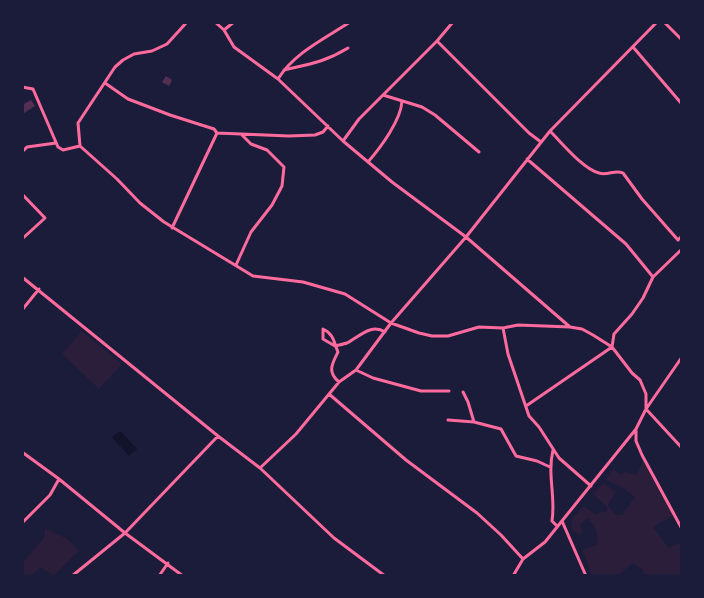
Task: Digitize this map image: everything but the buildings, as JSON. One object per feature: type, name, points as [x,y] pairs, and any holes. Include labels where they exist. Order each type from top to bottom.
[{"type":"street","points":[[187,22],[167,44],[152,51],[134,54],[123,60],[115,68],[78,123],[80,146],[117,179],[140,203],[172,228],[253,276],[303,282],[345,294],[391,323],[419,333],[432,336],[448,336],[480,327],[503,328],[518,325],[582,329],[612,347],[632,373],[640,380],[646,394],[646,409],[682,448]]},
{"type":"street","points":[[215,22],[224,30],[234,47],[278,79],[343,141],[392,182],[466,237],[570,327]]},
{"type":"street","points":[[224,30],[234,22]]},
{"type":"street","points":[[278,79],[296,57],[350,22]]},
{"type":"street","points":[[343,141],[359,119],[437,41],[453,22]]},
{"type":"street","points":[[260,468],[296,434],[339,382],[356,370],[391,323],[466,237],[550,131],[657,22]]},
{"type":"street","points":[[664,22],[682,40]]},
{"type":"street","points":[[437,41],[541,142]]},
{"type":"street","points":[[633,47],[681,103]]},
{"type":"street","points":[[284,70],[331,58],[348,48]]},
{"type":"street","points":[[106,83],[128,99],[170,116],[214,129],[218,133],[289,136],[315,135],[323,132],[328,126]]},
{"type":"street","points":[[22,87],[33,89],[58,147],[64,150],[80,146]]},
{"type":"street","points":[[382,95],[422,107],[435,115],[479,152]]},
{"type":"street","points":[[368,162],[381,146],[401,108],[402,101]]},
{"type":"street","points":[[550,131],[590,169],[606,174],[619,171],[623,173],[642,199],[682,244]]},
{"type":"street","points":[[172,228],[218,133]]},
{"type":"street","points":[[236,265],[250,232],[272,205],[282,186],[284,167],[267,150],[251,144],[242,135]]},
{"type":"street","points":[[22,152],[27,148],[56,143]]},
{"type":"street","points":[[527,159],[626,244],[653,277]]},
{"type":"street","points":[[22,194],[45,218],[22,240]]},
{"type":"street","points":[[678,240],[682,236]]},
{"type":"street","points":[[526,406],[612,347],[614,334],[643,298],[653,277],[682,249]]},
{"type":"street","points":[[22,277],[260,468],[334,538],[385,576]]},
{"type":"street","points":[[22,310],[39,289]]},
{"type":"street","points":[[503,328],[508,354],[529,416],[559,458],[590,486]]},
{"type":"street","points":[[339,382],[333,377],[332,370],[333,362],[338,352],[335,346],[336,342],[329,332],[323,329],[323,340],[335,346],[346,343],[371,329],[381,329],[385,332]]},
{"type":"street","points":[[513,576],[523,559],[545,542],[636,429],[646,409],[682,357]]},
{"type":"street","points":[[356,370],[374,378],[421,391],[449,391]]},
{"type":"street","points":[[463,392],[474,422]]},
{"type":"street","points":[[329,394],[406,460],[477,513],[523,559]]},
{"type":"street","points":[[448,420],[474,422],[501,429],[516,456],[537,461],[550,467]]},
{"type":"street","points":[[636,429],[636,441],[642,455],[682,530]]},
{"type":"street","points":[[72,576],[125,533],[218,436]]},
{"type":"street","points":[[553,449],[550,467],[554,506],[552,521],[557,526]]},
{"type":"street","points":[[22,452],[60,479],[125,533],[168,563],[183,576]]},
{"type":"street","points":[[22,523],[50,495],[60,479]]},
{"type":"street","points":[[562,521],[586,576]]},
{"type":"street","points":[[159,576],[168,563]]},
{"type":"shaded area","points":[[82,331],[122,364],[99,389],[62,354]]},
{"type":"shaded area","points":[[120,431],[137,449],[129,456],[112,437]]},
{"type":"shaded area","points":[[644,459],[652,477],[674,514],[653,527],[669,548],[681,542],[681,574],[679,576],[644,575],[643,570],[633,563],[618,575],[592,575],[582,550],[597,545],[598,537],[596,530],[587,518],[580,525],[583,533],[579,535],[572,530],[571,520],[584,506],[595,514],[607,511],[606,506],[593,494],[603,483],[616,492],[608,505],[616,515],[622,515],[635,497],[623,488],[606,480],[613,469],[620,474],[626,472],[636,475]]},
{"type":"shaded area","points":[[45,528],[68,540],[79,551],[54,575],[41,567],[34,575],[23,575],[23,562],[44,538]]}]
